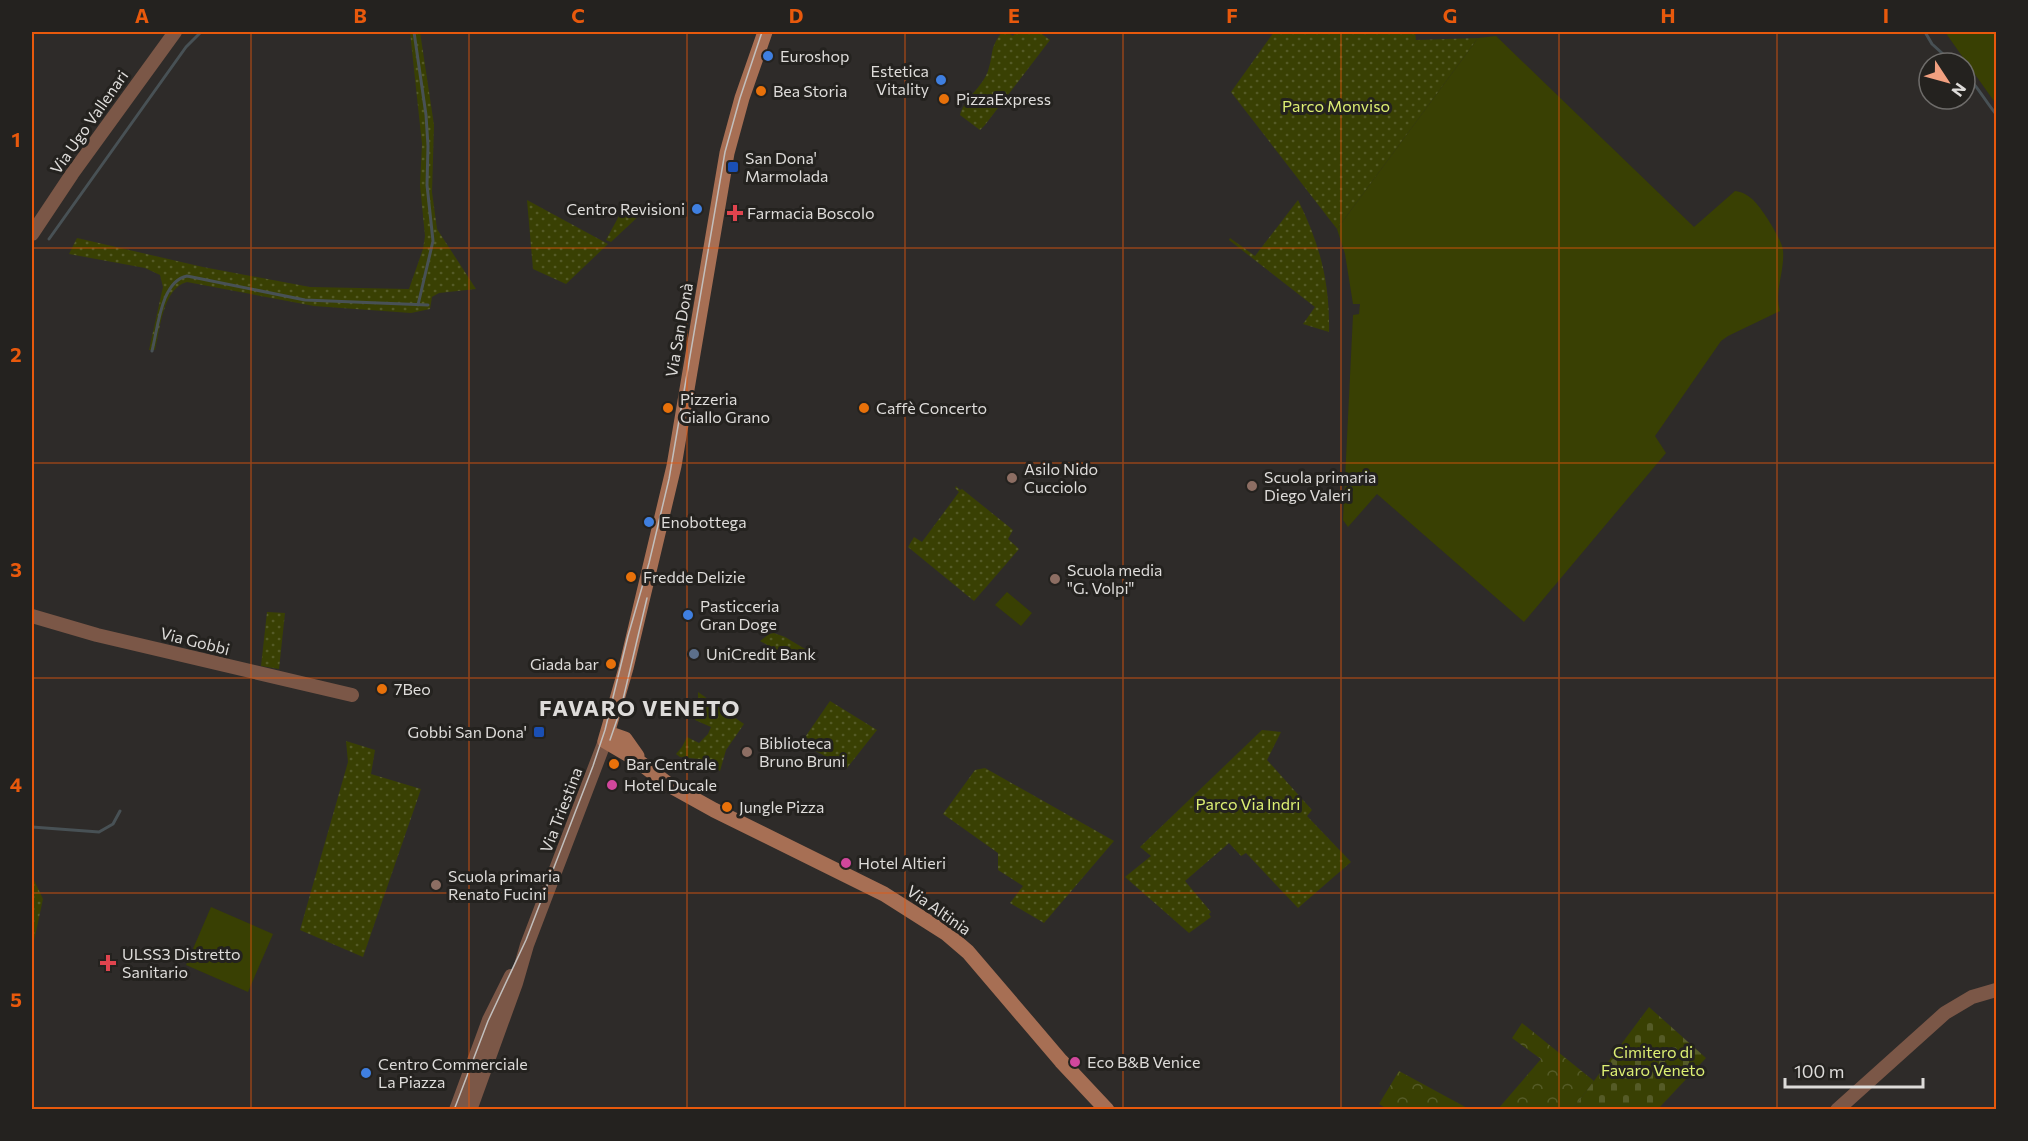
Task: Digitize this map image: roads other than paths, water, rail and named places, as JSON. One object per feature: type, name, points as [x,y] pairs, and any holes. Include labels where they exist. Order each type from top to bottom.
[{"type":"main road","name":"Via San Donà","points":[[604,743],[616,707],[674,466],[727,153],[742,98],[765,32]]},
{"type":"main road","points":[[616,707],[619,722],[642,764]]},
{"type":"main road","points":[[604,743],[622,737],[633,748]]},
{"type":"main road","name":"Via Altinia","points":[[604,743],[642,764],[674,788],[884,894],[947,934],[968,952],[1061,1061],[1107,1110]]},
{"type":"street","name":"Via Ugo Vallenari","points":[[32,234],[77,166],[175,32]]},
{"type":"street","name":"Via Gobbi","points":[[32,616],[98,635],[352,695]]},
{"type":"street","name":"Via Triestina","points":[[470,1110],[516,983],[527,945],[604,743]]},
{"type":"street","name":"Via Triestina","points":[[456,1110],[492,1014],[527,945]]},
{"type":"street","name":"Via Triestina","points":[[492,1014],[501,1010],[516,983]]},
{"type":"street","points":[[1837,1110],[1945,1013],[1972,997],[1996,990]]},
{"type":"street","name":"Via Triestina","points":[[488,1060],[495,1024],[492,1014]]},
{"type":"waterway","points":[[49,239],[186,47],[201,32]]},
{"type":"waterway","points":[[414,32],[426,115],[427,185],[433,241],[418,305]]},
{"type":"waterway","points":[[1925,32],[1932,44],[1940,51]]},
{"type":"waterway","points":[[1977,88],[1996,114]]},
{"type":"waterway","points":[[152,351],[166,296],[178,280],[187,276],[305,300],[428,305]]},
{"type":"waterway","points":[[32,827],[99,832],[113,824],[120,811]]},
{"type":"tram line","points":[[454,1110],[488,1021],[526,940],[605,730],[669,479],[725,152],[762,32]]},
{"type":"tram line","points":[[610,740],[621,708],[647,598]]},
{"type":"place","name":"Euroshop","points":[[768,56]]},
{"type":"place","name":"Estetica Vitality","points":[[941,80]]},
{"type":"place","name":"Bea Storia","points":[[761,91]]},
{"type":"place","name":"PizzaExpress","points":[[944,99]]},
{"type":"place","name":"San Dona' Marmolada","points":[[733,167]]},
{"type":"place","name":"Centro Revisioni","points":[[697,209]]},
{"type":"place","name":"Farmacia Boscolo","points":[[735,213]]},
{"type":"place","name":"Pizzeria Giallo Grano","points":[[668,408]]},
{"type":"place","name":"Caffè Concerto","points":[[864,408]]},
{"type":"place","name":"Asilo Nido Cucciolo","points":[[1012,478]]},
{"type":"place","name":"Scuola primaria Diego Valeri","points":[[1252,486]]},
{"type":"place","name":"Enobottega","points":[[649,522]]},
{"type":"place","name":"Fredde Delizie","points":[[631,577]]},
{"type":"place","name":"Scuola media \"G. Volpi\"","points":[[1055,579]]},
{"type":"place","name":"Pasticceria Gran Doge","points":[[688,615]]},
{"type":"place","name":"UniCredit Bank","points":[[694,654]]},
{"type":"place","name":"Giada bar","points":[[611,664]]},
{"type":"place","name":"7Beo","points":[[382,689]]},
{"type":"place","name":"Gobbi San Dona'","points":[[539,732]]},
{"type":"place","name":"Biblioteca Bruno Bruni","points":[[747,752]]},
{"type":"place","name":"Bar Centrale","points":[[614,764]]},
{"type":"place","name":"Hotel Ducale","points":[[612,785]]},
{"type":"place","name":"Jungle Pizza","points":[[727,807]]},
{"type":"place","name":"Hotel Altieri","points":[[846,863]]},
{"type":"place","name":"Scuola primaria Renato Fucini","points":[[436,885]]},
{"type":"place","name":"ULSS3 Distretto Sanitario","points":[[108,963]]},
{"type":"place","name":"Eco B&B Venice","points":[[1075,1062]]},
{"type":"place","name":"Centro Commerciale La Piazza","points":[[366,1073]]},
{"type":"district","name":"FAVARO VENETO","points":[[640,708]]},
{"type":"park label","name":"Parco Monviso","points":[[1336,106]]},
{"type":"park label","name":"Parco Via Indri","points":[[1248,804]]},
{"type":"park label","name":"Cimitero di Favaro Veneto","points":[[1653,1061]]}]
